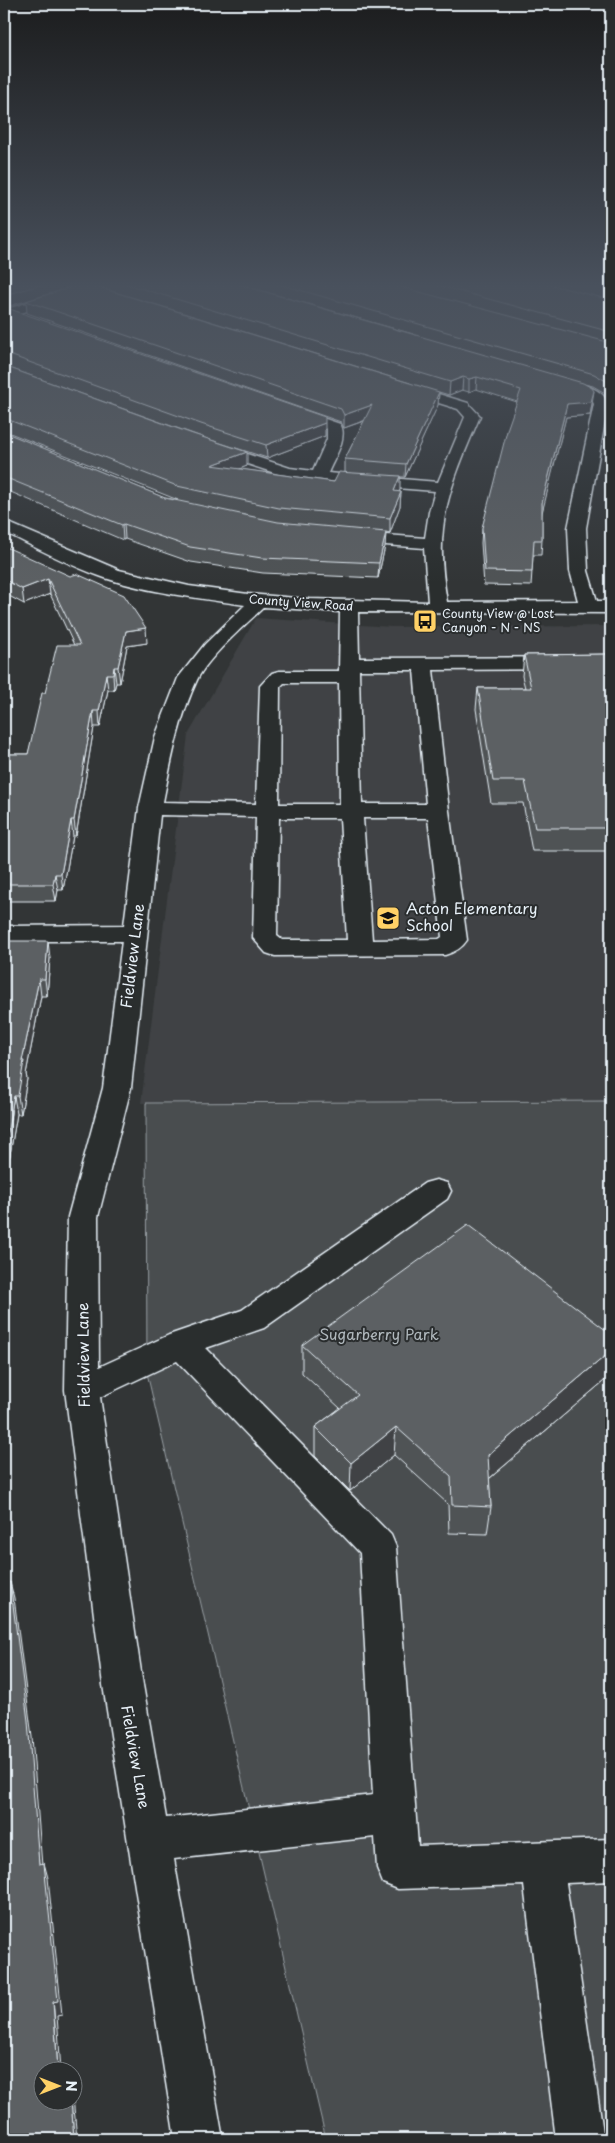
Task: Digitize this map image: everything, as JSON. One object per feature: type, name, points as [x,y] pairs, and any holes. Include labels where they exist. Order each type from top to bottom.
[{"type":"street","points":[[388,383],[463,406],[473,416],[444,487],[436,518],[433,544],[438,607]]},
{"type":"street","points":[[559,383],[587,391],[598,398],[601,404],[577,528],[579,571],[589,607]]},
{"type":"street","points":[[279,407],[335,426],[335,439],[318,477]]},
{"type":"street","points":[[196,442],[287,472],[318,477],[444,487]]},
{"type":"street","name":"County View Road","points":[[4,526],[82,562],[128,578],[200,593],[258,602],[349,607],[611,607]]},
{"type":"street","points":[[333,535],[433,544]]},
{"type":"street","name":"Fieldview Lane","points":[[199,2139],[123,1685],[82,1390],[83,1217],[116,1088],[150,808],[166,737],[188,678],[212,648],[258,602]]},
{"type":"street","points":[[349,607],[351,810],[360,948]]},
{"type":"street","points":[[423,664],[438,812],[455,940],[445,946],[275,948],[265,938],[270,686],[279,677],[423,664],[611,663]]},
{"type":"street","points":[[150,808],[438,812]]},
{"type":"street","points":[[4,933],[136,933]]},
{"type":"street","points":[[82,1390],[181,1344],[253,1319],[436,1191]]},
{"type":"street","points":[[181,1344],[378,1547],[393,1814],[398,1868],[611,1860]]},
{"type":"street","points":[[149,1841],[393,1814]]},
{"type":"street","points":[[542,1862],[580,2139]]},
{"type":"shaded area","name":"Acton Elementary School","points":[[256,618],[392,627],[611,626],[611,1101],[141,1103],[188,735]]},
{"type":"green space","name":"Sugarberry Park","points":[[611,1101],[611,2139],[326,2139],[147,1373],[146,1103]]},
{"type":"building","points":[[4,383],[51,383],[247,452],[212,465],[334,482],[339,472],[400,476],[394,491],[401,492],[390,518],[279,508],[177,486],[4,418]]},
{"type":"building","points":[[87,383],[226,383],[325,417],[325,423],[266,445]]},
{"type":"building","points":[[265,383],[410,383],[439,392],[406,464],[345,459],[372,405],[344,415],[341,409]]},
{"type":"building","points":[[497,383],[583,383],[594,391],[591,402],[567,404],[542,503],[542,540],[534,540],[532,572],[485,571],[482,528],[508,427],[521,390]]},
{"type":"building","points":[[4,432],[165,498],[278,522],[386,532],[379,563],[262,558],[190,547],[124,524],[122,525],[4,477]]},
{"type":"building","points":[[4,546],[70,576],[77,574],[124,595],[146,628],[126,631],[118,667],[114,667],[113,674],[106,674],[99,711],[93,711],[74,820],[71,820],[61,874],[55,874],[53,884],[4,884],[4,754],[28,754],[42,693],[45,693],[57,645],[80,645],[48,579],[22,589],[7,581],[4,583]]},
{"type":"building","points":[[611,654],[611,828],[535,828],[525,781],[493,781],[478,688],[531,688],[524,655]]},
{"type":"building","points":[[4,941],[48,941],[45,979],[39,979],[22,1061],[24,1061],[18,1096],[14,1096],[4,1153]]},
{"type":"building","points":[[468,1225],[611,1334],[611,1351],[488,1455],[491,1507],[452,1505],[451,1476],[396,1427],[351,1463],[315,1427],[358,1395],[302,1345]]},
{"type":"building","points":[[10,1582],[28,1721],[39,1864],[44,1863],[58,2001],[53,2002],[57,2060],[32,2060],[32,2110],[72,2110],[74,2139],[4,2139],[4,1583]]},
{"type":"place","name":"County View @ Lost Canyon - N - NS","points":[[425,621]]},
{"type":"place","name":"Acton Elementary School","points":[[388,918]]}]
